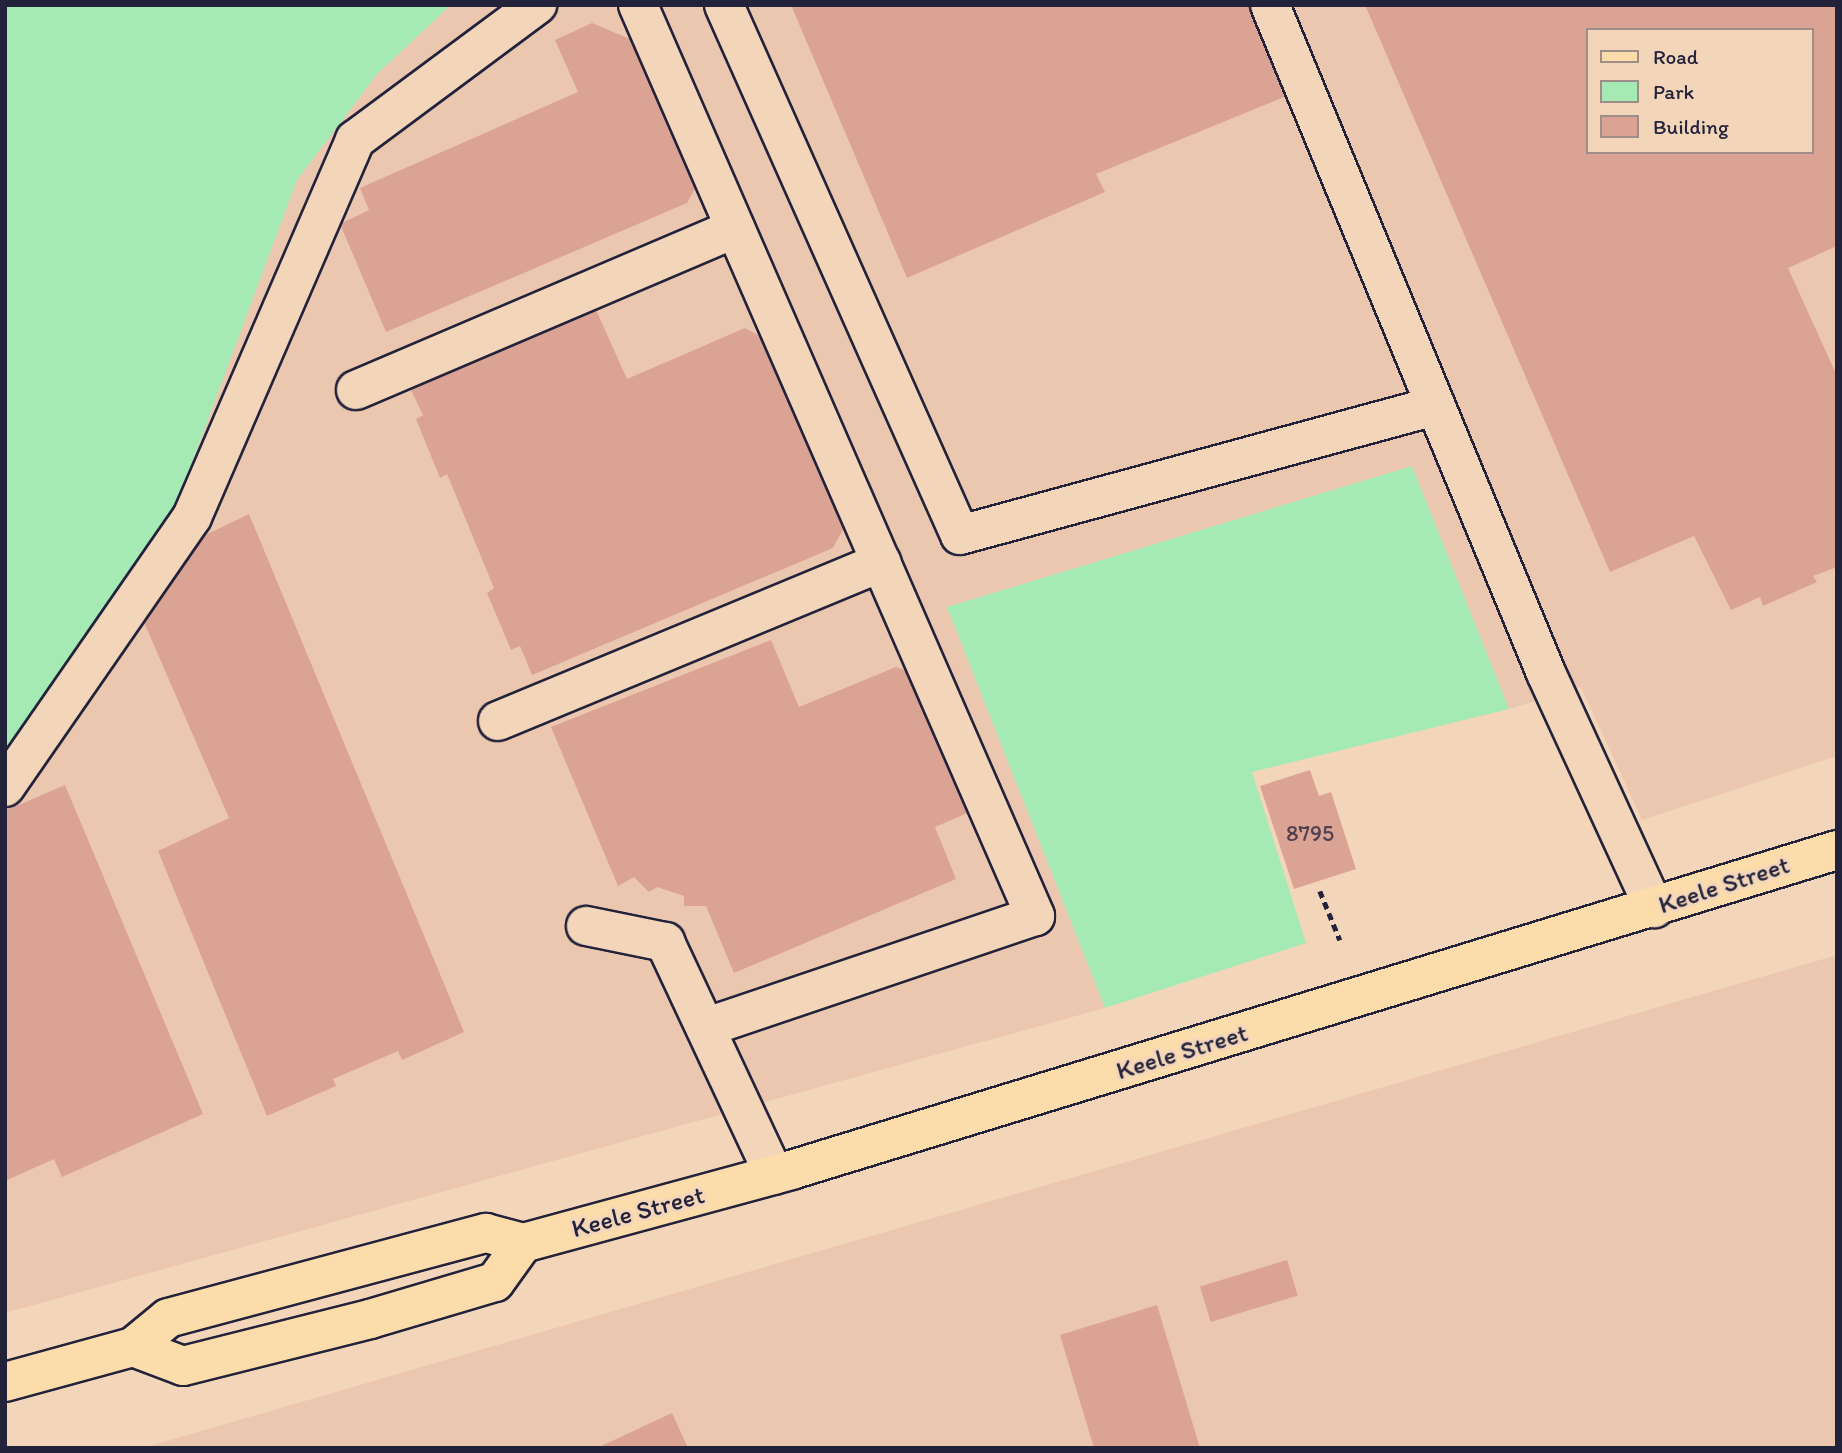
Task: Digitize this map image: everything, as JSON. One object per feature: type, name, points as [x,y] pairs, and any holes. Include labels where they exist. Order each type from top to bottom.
[{"type":"main road","name":"Keele Street","points":[[5,1382],[133,1348],[168,1318],[485,1233],[523,1243],[774,1175],[1837,850]]},
{"type":"main road","points":[[133,1348],[183,1366],[370,1319],[495,1282],[523,1243]]},
{"type":"lane","points":[[5,787],[192,517],[355,140],[537,5]]},
{"type":"lane","points":[[638,5],[1035,916],[705,1028]]},
{"type":"lane","points":[[724,5],[960,535],[1436,406]]},
{"type":"lane","points":[[1270,5],[1546,673],[1654,908]]},
{"type":"lane","points":[[356,390],[735,228]]},
{"type":"lane","points":[[498,721],[881,562]]},
{"type":"lane","points":[[586,926],[665,942],[774,1175]]},
{"type":"path","points":[[1320,891],[1340,940]]},
{"type":"shaded area","points":[[451,5],[1837,5],[1837,756],[1642,820],[1581,687],[1509,709],[1412,467],[947,607],[1105,1008],[5,1313],[5,759],[168,527],[297,180],[378,73]]},
{"type":"shaded area","points":[[1837,955],[1837,1448],[143,1448]]},
{"type":"green space","points":[[5,5],[451,5],[378,73],[297,180],[168,527],[5,759]]},
{"type":"green space","points":[[1412,466],[1509,709],[1252,772],[1306,943],[1105,1008],[947,607]]},
{"type":"building","points":[[791,5],[1249,5],[1289,95],[1096,174],[1105,192],[907,278]]},
{"type":"building","points":[[1365,5],[1837,5],[1837,246],[1788,268],[1837,376],[1837,567],[1813,576],[1817,582],[1763,606],[1760,597],[1731,610],[1694,536],[1610,572]]},
{"type":"building","points":[[592,23],[630,39],[696,187],[687,203],[386,332],[340,224],[369,210],[360,188],[578,92],[555,40]]},
{"type":"building","points":[[596,310],[627,379],[745,328],[765,339],[846,524],[833,548],[532,675],[520,646],[511,650],[487,593],[494,588],[447,474],[440,478],[416,419],[423,415],[409,386]]},
{"type":"building","points":[[249,514],[464,1032],[402,1060],[398,1051],[333,1079],[336,1086],[267,1116],[158,851],[229,818],[143,620],[193,541]]},
{"type":"building","points":[[771,640],[799,707],[896,667],[915,674],[972,811],[935,827],[956,879],[734,973],[706,906],[684,906],[684,896],[657,887],[649,892],[634,877],[618,886],[551,727]]},
{"type":"building","points":[[1310,770],[1319,796],[1331,792],[1356,869],[1294,889],[1260,786]]},
{"type":"building","points":[[65,785],[203,1114],[62,1177],[54,1159],[5,1181],[5,811]]},
{"type":"building","points":[[1287,1260],[1298,1295],[1211,1322],[1200,1287]]},
{"type":"building","points":[[1157,1305],[1200,1448],[1094,1448],[1060,1335]]},
{"type":"building","points":[[672,1413],[688,1448],[597,1448]]}]
